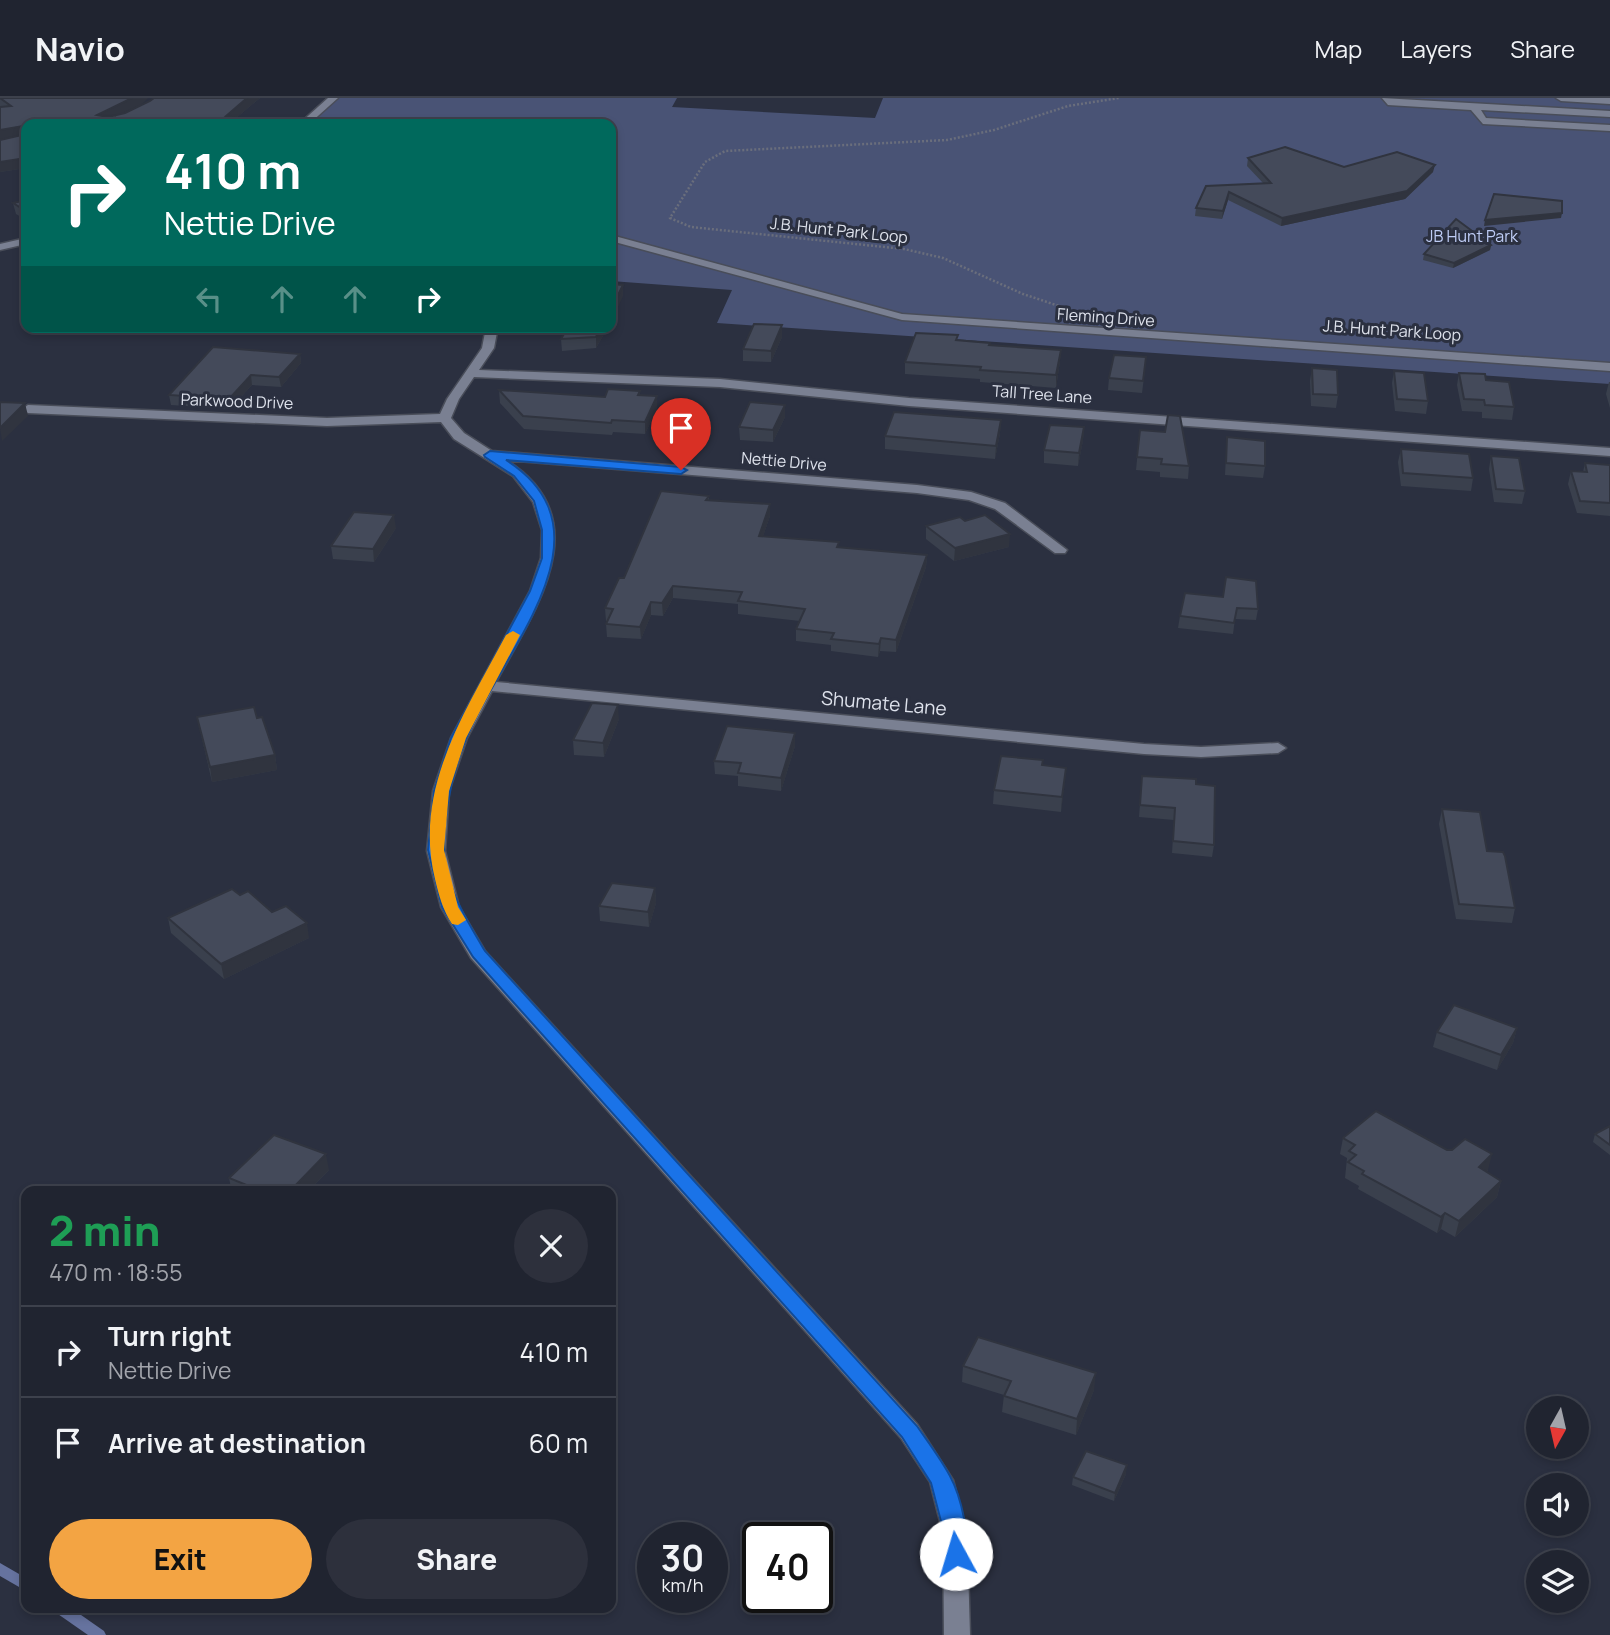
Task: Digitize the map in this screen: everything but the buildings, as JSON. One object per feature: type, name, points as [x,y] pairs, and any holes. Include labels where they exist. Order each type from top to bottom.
[{"type":"street","points":[[310,119],[333,98]]},
{"type":"street","points":[[1387,98],[1388,102],[1610,114]]},
{"type":"street","points":[[1561,98],[1610,101]]},
{"type":"street","points":[[1474,107],[1483,121],[1610,128]]},
{"type":"street","name":"Fleming Drive","points":[[616,239],[902,317],[1610,368]]},
{"type":"street","points":[[0,247],[21,242]]},
{"type":"street","points":[[491,333],[488,348],[453,399],[445,418],[459,436],[519,473],[540,501],[548,530],[548,558],[537,591],[459,738],[441,791],[436,850],[450,907],[478,954],[909,1432],[942,1480],[956,1533],[957,1627]]},
{"type":"street","name":"Tall Tree Lane","points":[[472,373],[731,384],[909,402],[1610,452]]},
{"type":"street","name":"Parkwood Drive","points":[[28,408],[327,422],[445,418]]},
{"type":"street","name":"Nettie Drive","points":[[490,455],[917,489],[971,496],[1000,506],[1060,550]]},
{"type":"street","name":"Shumate Lane","points":[[486,686],[1144,749],[1201,752],[1278,748]]},
{"type":"path","name":"J.B. Hunt Park Loop","points":[[1072,309],[1024,294],[926,253],[877,245],[691,228],[672,222],[670,218],[705,162],[725,151],[947,140],[994,130],[1057,108],[1119,98]]},
{"type":"green space","name":"JB Hunt Park","points":[[333,98],[677,98],[672,107],[875,118],[883,98],[1610,98],[1610,384],[717,323],[732,290],[616,281],[616,119],[310,119]]},
{"type":"waterway","points":[[0,1569],[21,1582]]},
{"type":"waterway","points":[[67,1613],[99,1635]]},
{"type":"slow traffic","points":[[458,920],[450,907],[436,850],[441,791],[459,738],[513,635]]},
{"type":"route","points":[[681,470],[490,455],[519,473],[540,501],[548,530],[548,558],[537,591],[459,738],[441,791],[436,850],[450,907],[478,954],[909,1432],[942,1480],[956,1533],[956,1554]]}]
